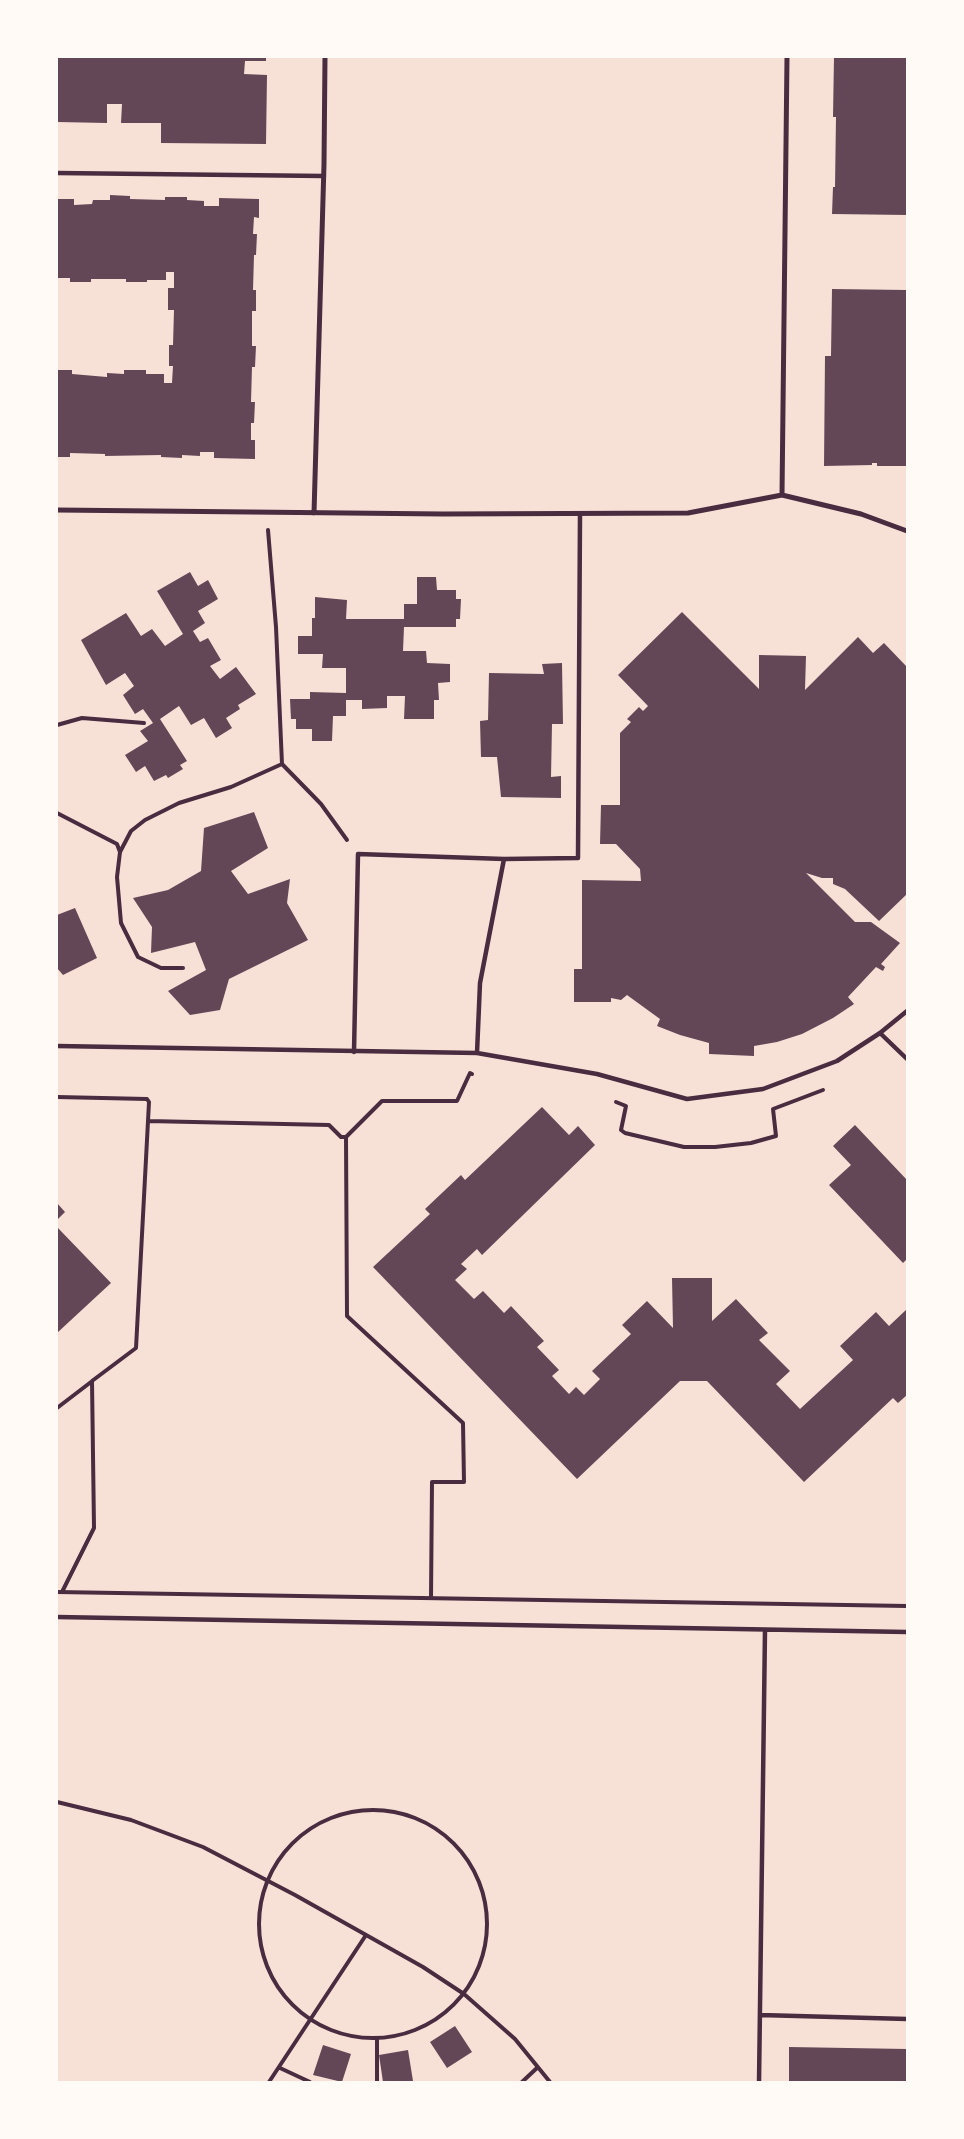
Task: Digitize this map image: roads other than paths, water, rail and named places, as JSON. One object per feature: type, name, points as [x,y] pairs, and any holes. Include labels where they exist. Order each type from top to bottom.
[{"type":"street","points":[[314,513],[324,176],[325,57]]},
{"type":"street","points":[[782,495],[788,57]]},
{"type":"street","points":[[57,510],[688,513],[782,495],[861,514],[907,531]]},
{"type":"lane","points":[[57,173],[324,176]]},
{"type":"lane","points":[[354,1052],[358,854],[504,859],[578,858],[580,514]]},
{"type":"lane","points":[[477,1053],[480,982],[504,859]]},
{"type":"lane","points":[[57,1046],[477,1053],[597,1074],[687,1099],[763,1089],[837,1061],[880,1033],[907,1011]]},
{"type":"lane","points":[[880,1033],[907,1059]]},
{"type":"lane","points":[[57,1617],[907,1632]]},
{"type":"lane","points":[[759,2082],[765,1630]]},
{"type":"lane","points":[[760,2015],[907,2019]]}]
